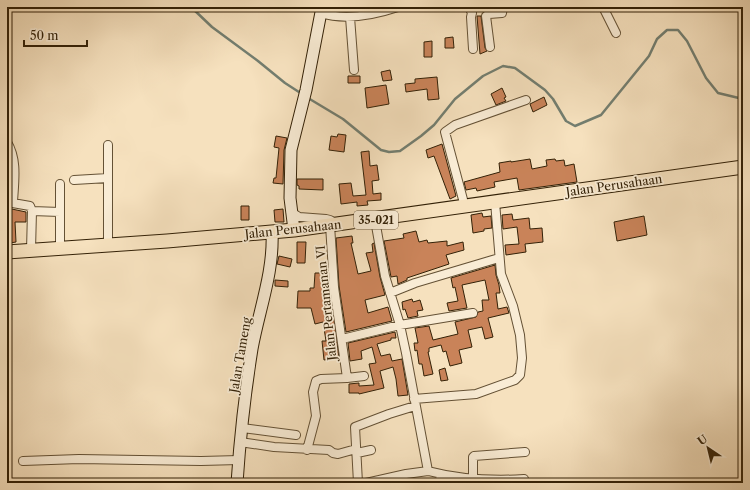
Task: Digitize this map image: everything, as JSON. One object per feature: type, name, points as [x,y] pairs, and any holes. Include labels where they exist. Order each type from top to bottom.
[{"type":"main road","name":"Jalan Perusahaan","points":[[7,252],[294,230],[375,220],[743,167]]},
{"type":"street","points":[[469,7],[472,13],[472,49]]},
{"type":"street","points":[[490,47],[486,16],[489,14],[502,13],[503,7]]},
{"type":"street","points":[[603,7],[616,32]]},
{"type":"street","points":[[294,230],[289,184],[290,150],[306,90],[322,10],[328,15],[350,17],[394,8]]},
{"type":"street","points":[[350,17],[354,70]]},
{"type":"street","points":[[465,207],[446,134],[455,125],[526,100]]},
{"type":"street","points":[[7,142],[14,160],[10,202],[29,204],[32,211],[31,250]]},
{"type":"street","points":[[108,145],[108,245]]},
{"type":"street","points":[[74,180],[108,178]]},
{"type":"street","points":[[60,184],[60,249]]},
{"type":"street","points":[[358,483],[355,428],[415,402],[476,394],[515,380],[520,375],[522,364],[520,335],[513,306],[501,274],[495,202]]},
{"type":"street","points":[[32,211],[60,212]]},
{"type":"street","points":[[291,212],[298,217],[330,220],[334,225]]},
{"type":"street","points":[[375,220],[390,293],[400,325],[428,471]]},
{"type":"street","name":"Jalan Pertamanan VI","points":[[334,225],[334,287],[347,378]]},
{"type":"street","name":"Jalan Tameng","points":[[237,483],[245,397],[252,348],[271,265],[273,247],[272,232]]},
{"type":"street","points":[[390,293],[499,258]]},
{"type":"street","points":[[342,339],[400,325],[473,313]]},
{"type":"street","points":[[307,450],[316,416],[313,392],[316,381],[321,379],[364,376]]},
{"type":"street","points":[[242,428],[296,435]]},
{"type":"street","points":[[240,442],[307,450],[329,450],[338,454],[371,450]]},
{"type":"street","points":[[473,478],[474,456],[526,452]]},
{"type":"street","points":[[23,461],[79,459],[201,461],[239,460]]},
{"type":"street","points":[[366,483],[406,474],[428,471],[464,480],[473,478],[524,479]]},
{"type":"street","points":[[406,474],[406,483]]},
{"type":"street","points":[[440,474],[441,483]]},
{"type":"building","points":[[477,16],[481,16],[485,48],[487,51],[480,54]]},
{"type":"building","points":[[453,37],[454,48],[445,48],[445,38]]},
{"type":"building","points":[[432,41],[432,57],[424,57],[424,42]]},
{"type":"building","points":[[390,70],[392,80],[383,81],[381,72]]},
{"type":"building","points":[[348,76],[360,76],[360,83],[348,83]]},
{"type":"building","points":[[437,77],[439,99],[428,100],[427,89],[406,92],[405,84],[415,83],[415,79]]},
{"type":"building","points":[[386,85],[389,104],[367,108],[365,88]]},
{"type":"building","points":[[502,88],[506,101],[496,105],[491,94]]},
{"type":"building","points":[[544,97],[547,105],[533,112],[530,104]]},
{"type":"building","points":[[338,134],[346,135],[344,152],[329,150],[331,136],[337,137]]},
{"type":"building","points":[[276,136],[287,138],[284,150],[283,184],[273,183],[274,178],[276,178],[279,148],[274,147]]},
{"type":"building","points":[[442,144],[456,196],[450,199],[434,156],[428,158],[426,150]]},
{"type":"building","points":[[369,151],[370,166],[377,165],[379,180],[372,181],[373,194],[381,193],[381,200],[367,201],[368,205],[357,206],[357,202],[341,204],[339,184],[351,183],[353,196],[366,195],[361,152]]},
{"type":"building","points":[[530,159],[532,169],[547,166],[546,160],[564,160],[565,166],[574,164],[577,182],[519,190],[517,178],[494,182],[495,187],[477,191],[476,188],[466,190],[464,182],[500,172],[499,163]]},
{"type":"building","points":[[297,179],[323,179],[323,190],[299,189]]},
{"type":"building","points":[[241,206],[249,206],[249,220],[241,220]]},
{"type":"building","points":[[7,208],[26,212],[26,222],[15,222],[16,242],[10,243],[9,240],[7,240]]},
{"type":"building","points":[[283,209],[284,222],[275,222],[274,210]]},
{"type":"building","points":[[482,213],[483,217],[491,216],[492,228],[473,233],[471,215]]},
{"type":"building","points":[[512,214],[513,220],[529,218],[530,229],[542,228],[543,242],[525,244],[526,252],[506,255],[505,245],[519,244],[517,227],[503,229],[502,215]]},
{"type":"building","points":[[644,216],[647,235],[617,241],[614,222]]},
{"type":"building","points":[[416,231],[419,242],[427,240],[428,243],[447,241],[447,246],[463,242],[464,250],[446,255],[449,264],[407,278],[407,280],[398,284],[397,276],[391,277],[384,241],[404,238],[403,234]]},
{"type":"building","points":[[352,236],[353,243],[351,243],[358,274],[371,271],[366,253],[373,252],[372,244],[374,243],[385,295],[365,300],[368,313],[388,307],[392,321],[346,332],[339,286],[336,238]]},
{"type":"building","points":[[297,242],[306,242],[305,263],[297,263]]},
{"type":"building","points":[[279,256],[292,259],[290,267],[277,264]]},
{"type":"building","points":[[495,265],[500,293],[496,293],[498,309],[507,307],[509,313],[488,318],[493,337],[485,339],[482,327],[468,330],[472,347],[459,350],[462,363],[450,366],[446,351],[443,352],[441,345],[429,348],[428,352],[433,374],[424,376],[422,364],[419,364],[417,350],[415,351],[414,343],[418,343],[415,328],[429,326],[433,340],[458,334],[455,322],[476,317],[478,312],[483,311],[482,300],[489,300],[485,280],[462,285],[467,308],[449,311],[447,303],[458,301],[455,287],[453,288],[451,278]]},
{"type":"building","points":[[315,273],[328,273],[339,358],[324,360],[322,341],[326,341],[323,322],[315,324],[311,308],[297,308],[298,291],[310,291],[310,288],[314,288]]},
{"type":"building","points":[[275,280],[288,281],[288,287],[275,286]]},
{"type":"building","points":[[412,299],[413,302],[420,300],[423,310],[417,311],[418,316],[408,318],[405,309],[403,310],[402,302]]},
{"type":"building","points":[[395,332],[396,338],[391,338],[391,340],[377,344],[381,356],[390,354],[392,361],[402,359],[408,395],[398,396],[393,367],[380,371],[384,388],[359,394],[349,393],[349,384],[359,383],[359,386],[374,385],[369,364],[376,363],[372,347],[361,351],[362,359],[350,361],[348,343]]},
{"type":"building","points":[[445,368],[448,380],[441,381],[439,370]]},
{"type":"waterway","points":[[191,7],[212,27],[285,83],[302,94]]},
{"type":"waterway","points":[[308,98],[343,119],[381,150],[389,152],[400,151],[434,125],[455,99],[483,76],[503,66],[515,68],[545,90],[553,99],[566,121],[575,126],[601,115],[649,56],[657,39],[667,30],[678,30],[687,41],[706,78],[718,93],[743,99]]}]
